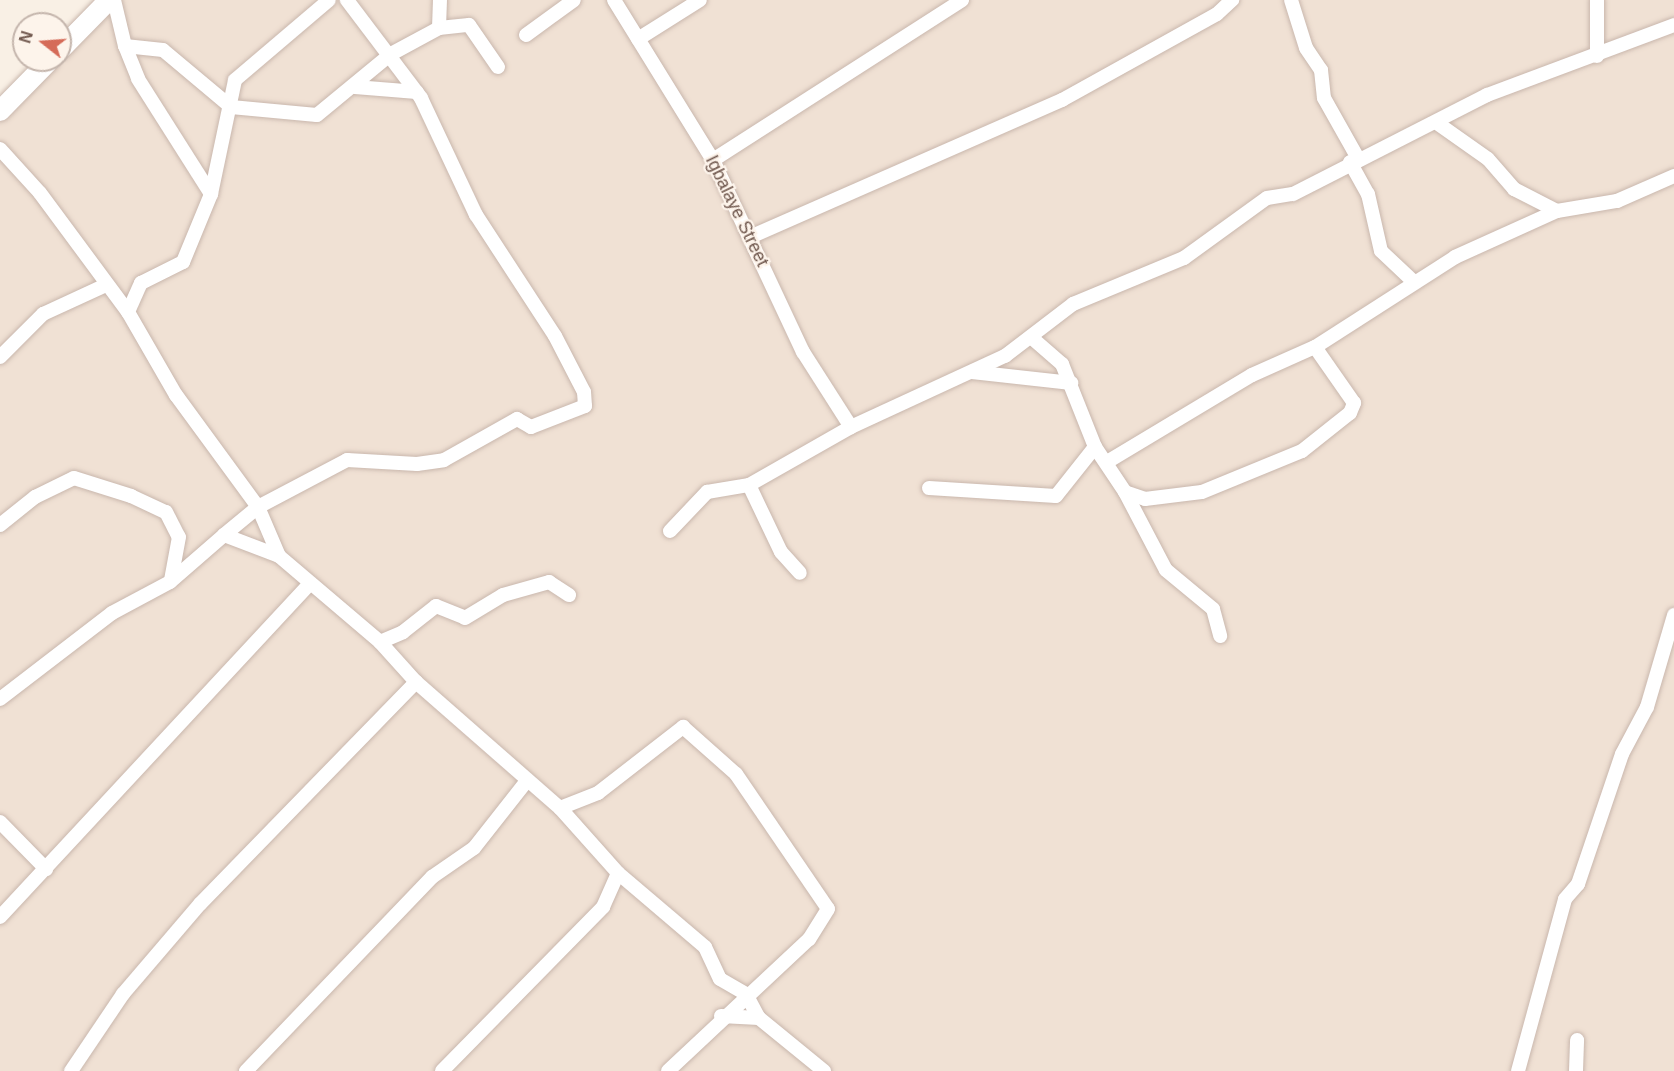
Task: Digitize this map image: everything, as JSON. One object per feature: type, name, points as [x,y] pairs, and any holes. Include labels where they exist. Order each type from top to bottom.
[{"type":"street","points":[[72,38],[109,0]]},
{"type":"street","points":[[114,0],[125,46],[138,79],[212,194]]},
{"type":"street","points":[[128,312],[141,283],[183,262],[212,194],[235,80],[329,0]]},
{"type":"street","points":[[0,699],[112,613],[170,582],[258,507],[347,460],[417,464],[444,460],[517,419],[531,427],[585,406],[584,392],[555,336],[477,215],[417,92],[391,54],[347,0]]},
{"type":"street","points":[[439,28],[440,0]]},
{"type":"street","points":[[526,35],[574,0]]},
{"type":"street","name":"Igbalaye Street","points":[[614,0],[713,160],[803,352],[851,427]]},
{"type":"street","points":[[638,39],[700,0]]},
{"type":"street","points":[[713,160],[962,0]]},
{"type":"street","points":[[750,237],[1062,100],[1217,14],[1232,0]]},
{"type":"street","points":[[1291,0],[1306,48],[1321,70],[1324,98],[1355,161],[1368,194],[1381,251],[1414,282]]},
{"type":"street","points":[[1597,0],[1597,56]]},
{"type":"street","points":[[125,46],[164,51],[231,107],[317,115],[356,87],[391,54],[439,28],[469,25],[498,68]]},
{"type":"street","points":[[670,531],[706,492],[749,485],[851,427],[970,372],[1032,338],[1073,304],[1184,258],[1267,198],[1293,194],[1355,161],[1437,123],[1487,95],[1597,56],[1674,25]]},
{"type":"street","points":[[0,111],[38,72]]},
{"type":"street","points":[[356,87],[417,92]]},
{"type":"street","points":[[1437,123],[1488,159],[1514,189],[1557,210]]},
{"type":"street","points":[[0,149],[40,193],[95,271],[128,312],[176,395],[258,507],[279,556],[308,585],[380,642],[416,682],[526,782],[560,808],[618,873],[705,947],[720,979],[746,994],[759,1018],[824,1071]]},
{"type":"street","points":[[1107,462],[1252,375],[1315,347],[1414,282],[1557,210],[1617,201],[1674,176]]},
{"type":"street","points":[[87,292],[95,271]]},
{"type":"street","points":[[0,357],[43,314],[106,285]]},
{"type":"street","points":[[1032,338],[1062,364],[1095,447],[1125,492],[1166,570],[1213,609],[1220,636]]},
{"type":"street","points":[[1125,492],[1145,499],[1202,492],[1310,445],[1350,413],[1354,404],[1315,347]]},
{"type":"street","points":[[970,372],[1071,383]]},
{"type":"street","points":[[929,488],[1056,496],[1095,447]]},
{"type":"street","points":[[0,525],[45,490],[74,478],[130,496],[166,512],[179,537],[170,582]]},
{"type":"street","points":[[749,485],[781,552],[800,573]]},
{"type":"street","points":[[224,535],[279,556]]},
{"type":"street","points":[[380,642],[403,632],[436,606],[465,618],[503,595],[549,582],[569,595]]},
{"type":"street","points":[[0,917],[46,869],[72,834],[308,585]]},
{"type":"street","points":[[1518,1071],[1565,899],[1578,884],[1622,754],[1647,707],[1674,615]]},
{"type":"street","points":[[71,1071],[123,994],[201,903],[416,682]]},
{"type":"street","points":[[560,808],[598,793],[682,727],[736,774],[828,909],[809,939],[721,1016],[668,1071]]},
{"type":"street","points":[[246,1071],[432,877],[474,848],[526,782]]},
{"type":"street","points":[[0,822],[46,869]]},
{"type":"street","points":[[442,1071],[603,907],[618,873]]},
{"type":"street","points":[[721,1016],[759,1018]]},
{"type":"street","points":[[1576,1071],[1577,1040]]},
{"type":"shaded area","points":[[94,0],[1674,0],[1674,1071],[0,1071],[0,98],[25,72],[72,72],[72,23]]}]
